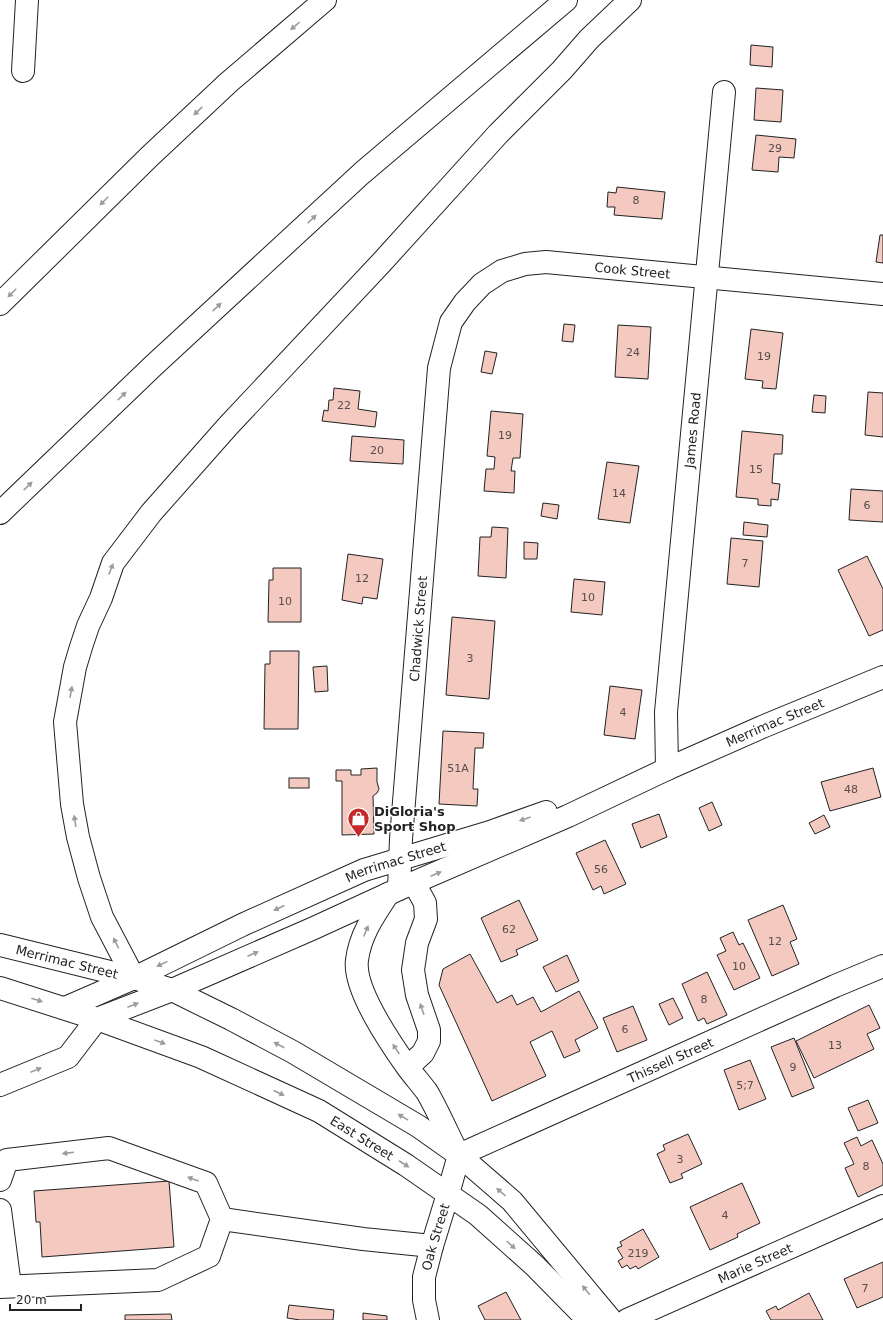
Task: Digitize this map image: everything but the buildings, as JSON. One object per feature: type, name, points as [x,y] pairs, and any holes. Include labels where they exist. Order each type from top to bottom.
[{"type":"main road","points":[[23,71],[27,0]]},
{"type":"main road","points":[[0,304],[150,156],[223,87],[325,0]]},
{"type":"main road","points":[[0,513],[153,366],[362,173],[566,0]]},
{"type":"main road","points":[[134,978],[102,917],[89,878],[78,837],[72,804],[65,722],[75,667],[81,647],[88,626],[101,598],[113,563],[151,513],[228,426],[382,262],[498,134],[562,70],[589,39],[630,0]]},
{"type":"main road","name":"James Road","points":[[667,768],[666,712],[724,92]]},
{"type":"main road","name":"Cook Street","points":[[439,368],[451,322],[465,302],[482,284],[502,271],[524,264],[546,262],[883,294]]},
{"type":"main road","name":"Chadwick Street","points":[[400,889],[400,860],[439,368]]},
{"type":"main road","name":"Merrimac Street","points":[[97,1019],[172,990],[400,889],[497,848],[568,816],[667,768],[883,677]]},
{"type":"main road","name":"Merrimac Street","points":[[65,1008],[134,978],[242,925],[364,870],[497,829],[667,768]]},
{"type":"main road","points":[[408,1067],[423,1053],[429,1041],[429,1030],[417,995],[413,970],[417,943],[426,919],[425,903],[400,889],[367,927],[356,961],[358,976],[376,1019],[408,1067],[426,1092],[458,1155]]},
{"type":"main road","name":"Merrimac Street","points":[[0,945],[134,978],[172,990]]},
{"type":"main road","name":"Thissell Street","points":[[458,1155],[828,989],[883,966]]},
{"type":"main road","points":[[0,988],[97,1019],[68,1057],[0,1085]]},
{"type":"main road","points":[[172,990],[293,1052],[418,1126],[458,1155],[512,1201],[611,1320]]},
{"type":"main road","name":"East Street","points":[[97,1019],[201,1057],[319,1112],[406,1165],[478,1215],[535,1266],[588,1320]]},
{"type":"main road","points":[[0,1180],[7,1160],[109,1148],[206,1184],[222,1219],[208,1256],[158,1280],[5,1286],[0,1210]]},
{"type":"main road","name":"Oak Street","points":[[428,1320],[424,1300],[424,1277],[458,1155]]},
{"type":"main road","name":"Marie Street","points":[[627,1320],[883,1206]]},
{"type":"main road","points":[[222,1219],[432,1246]]},
{"type":"place","name":"DiGloria's Sport Shop","points":[[358,838]]}]
